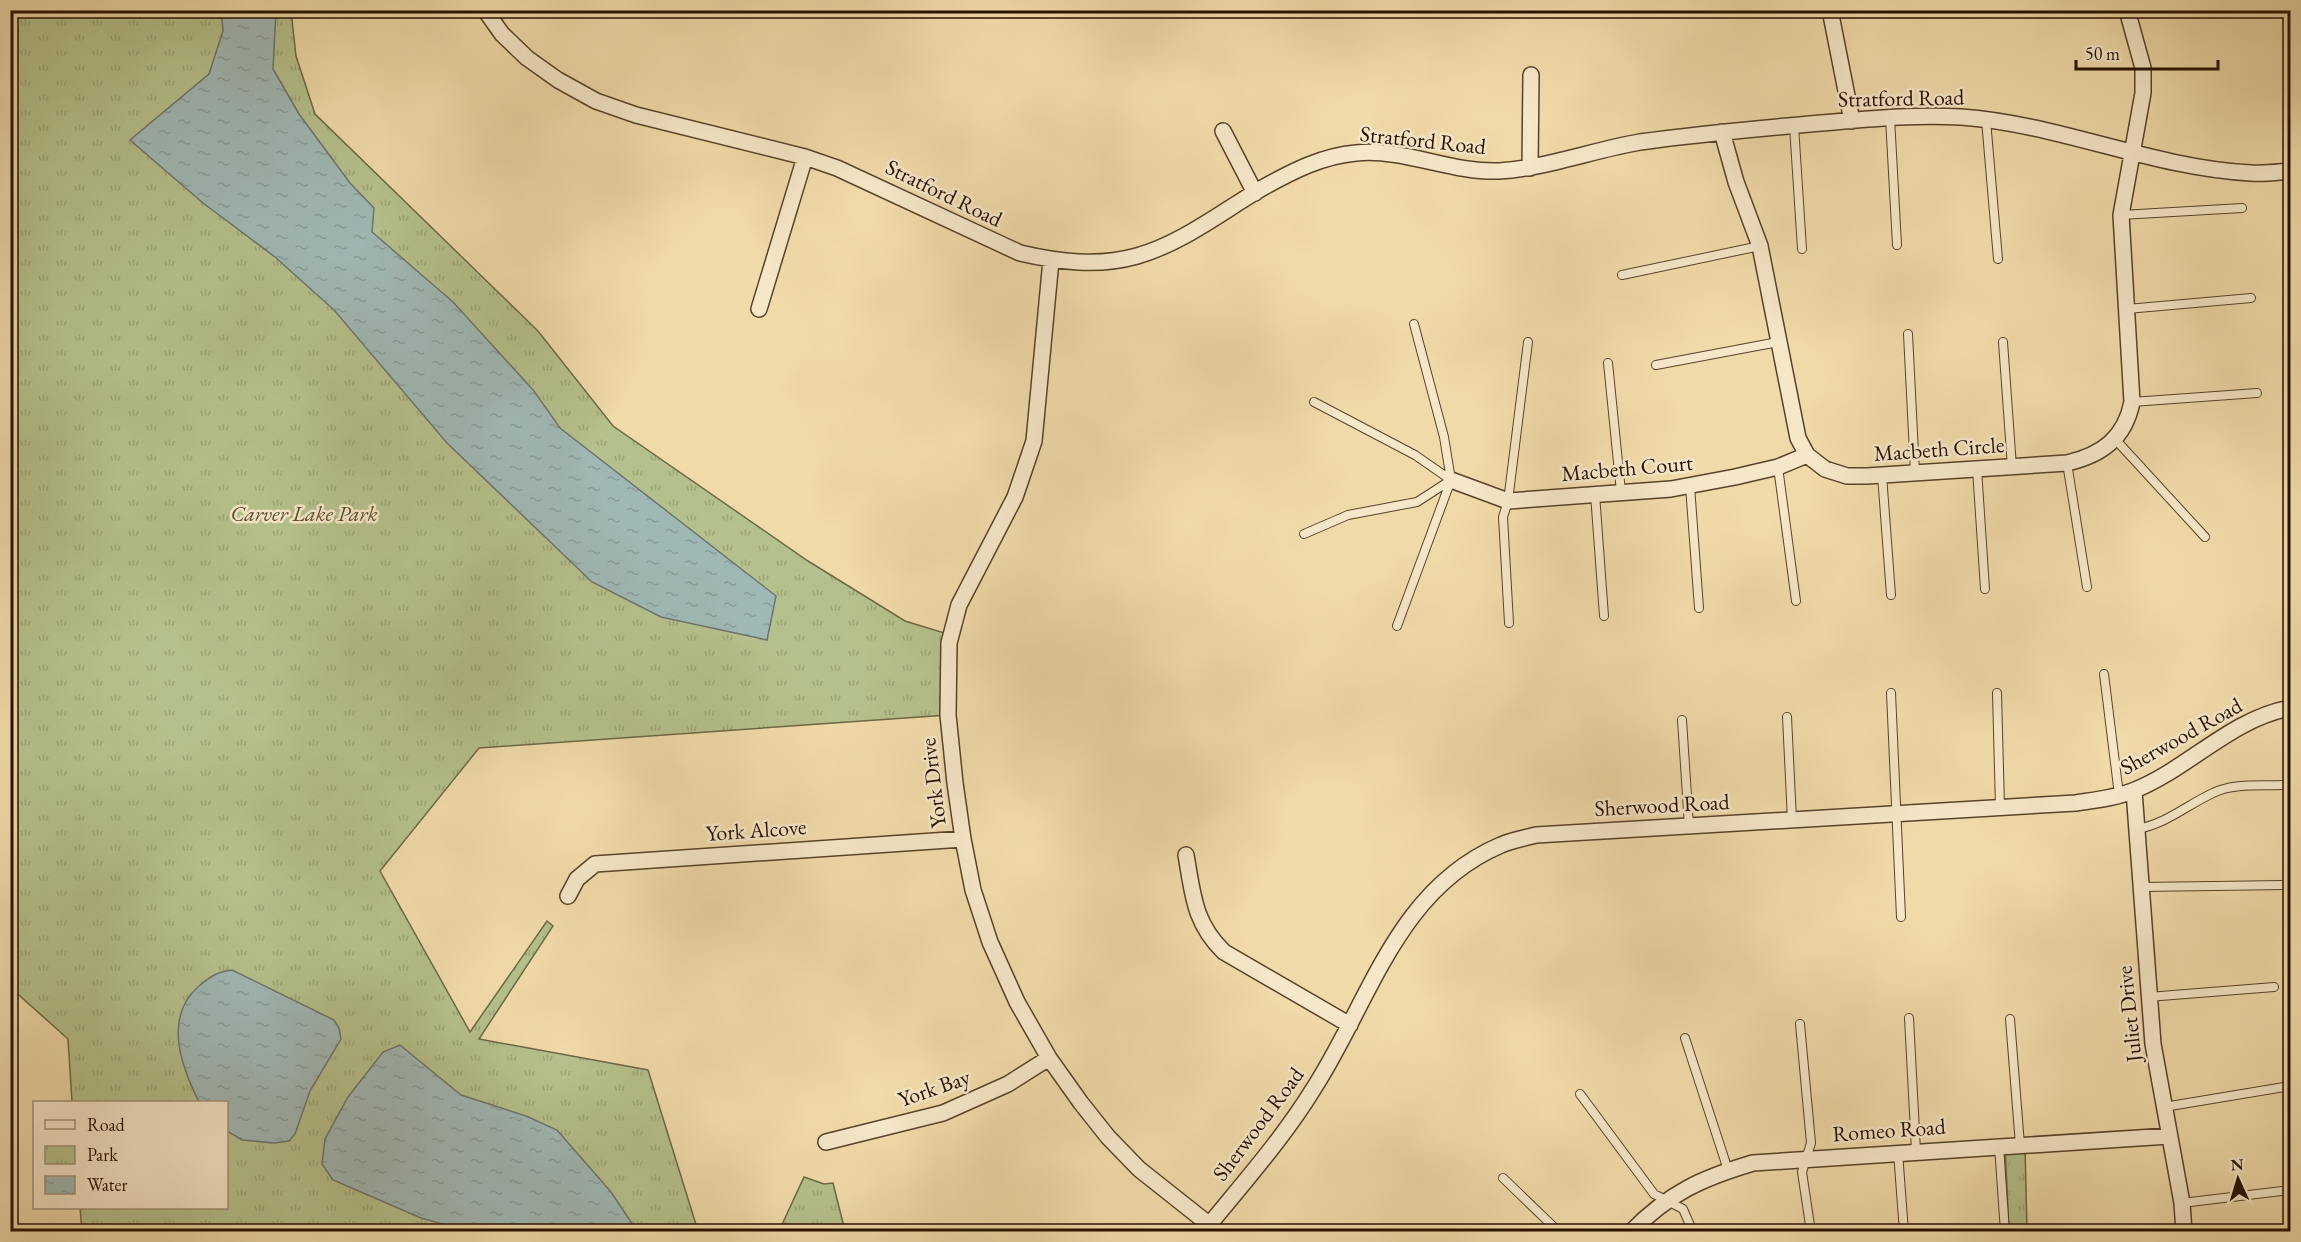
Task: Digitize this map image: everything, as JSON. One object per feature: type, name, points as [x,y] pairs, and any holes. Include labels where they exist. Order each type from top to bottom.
[{"type":"street","name":"Stratford Road","points":[[485,10],[502,34],[527,58],[558,80],[596,101],[636,115],[805,157],[875,184],[1020,253],[1051,260],[1109,262],[1139,255],[1174,240],[1301,166],[1357,152],[1389,154],[1467,169],[1496,171],[1530,168],[1639,142],[1722,132],[1918,116],[1986,120],[2050,131],[2204,168],[2254,173],[2290,171]]},
{"type":"street","points":[[1830,10],[1852,121]]},
{"type":"street","name":"Macbeth Circle","points":[[1807,455],[1825,469],[1847,476],[1882,475],[2067,463],[2089,458],[2115,440],[2128,419],[2132,402],[2121,215],[2143,93],[2143,68],[2127,10]]},
{"type":"street","points":[[1530,168],[1531,75]]},
{"type":"street","points":[[1223,131],[1255,193]]},
{"type":"street","points":[[1722,132],[1736,182],[1760,246],[1794,425],[1807,455]]},
{"type":"street","points":[[759,309],[805,157]]},
{"type":"street","name":"York Drive","points":[[1051,260],[1034,441],[1015,497],[959,605],[949,643],[948,715],[954,783],[963,839],[973,890],[990,942],[1017,1002],[1049,1058],[1108,1137],[1139,1169],[1213,1228]]},
{"type":"street","name":"Macbeth Court","points":[[1451,480],[1508,501],[1690,486],[1778,467],[1807,455]]},
{"type":"street","name":"Sherwood Road","points":[[1213,1228],[1309,1097],[1400,931],[1423,903],[1448,879],[1475,858],[1503,844],[1536,835],[2076,803],[2126,793],[2157,779],[2238,728],[2258,718],[2290,708]]},
{"type":"street","name":"Juliet Drive","points":[[2126,793],[2137,829],[2153,1044],[2182,1203],[2184,1232]]},
{"type":"street","name":"York Alcove","points":[[568,896],[577,879],[595,864],[963,839]]},
{"type":"street","points":[[1186,855],[1192,892],[1203,928],[1211,939],[1224,952],[1350,1025]]},
{"type":"street","name":"York Bay","points":[[826,1142],[943,1113],[1008,1084],[1049,1058]]},
{"type":"street","name":"Romeo Road","points":[[1631,1232],[1666,1201],[1694,1183],[1753,1163],[2169,1136]]},
{"type":"lane","points":[[1890,118],[1897,245]]},
{"type":"lane","points":[[1986,120],[1998,259]]},
{"type":"lane","points":[[1794,126],[1802,249]]},
{"type":"lane","points":[[2121,215],[2242,208]]},
{"type":"lane","points":[[1622,275],[1760,246]]},
{"type":"lane","points":[[2127,309],[2251,298]]},
{"type":"lane","points":[[1396,626],[1451,480],[1444,437],[1414,324]]},
{"type":"lane","points":[[1908,334],[1916,473]]},
{"type":"lane","points":[[1509,623],[1503,517],[1508,501],[1528,342]]},
{"type":"lane","points":[[1656,365],[1778,342]]},
{"type":"lane","points":[[2003,342],[2012,467]]},
{"type":"lane","points":[[1608,363],[1621,492]]},
{"type":"lane","points":[[2132,402],[2257,393]]},
{"type":"lane","points":[[1314,402],[1415,455],[1451,480]]},
{"type":"lane","points":[[2115,440],[2205,537]]},
{"type":"lane","points":[[2067,463],[2087,586]]},
{"type":"lane","points":[[1778,467],[1796,601]]},
{"type":"lane","points":[[1977,469],[1985,589]]},
{"type":"lane","points":[[1882,475],[1891,595]]},
{"type":"lane","points":[[1304,534],[1348,515],[1417,502],[1451,480]]},
{"type":"lane","points":[[1690,486],[1699,608]]},
{"type":"lane","points":[[1594,494],[1604,616]]},
{"type":"lane","points":[[2104,674],[2126,793]]},
{"type":"lane","points":[[1891,693],[1901,917]]},
{"type":"lane","points":[[1997,693],[2000,807]]},
{"type":"lane","points":[[1787,717],[1792,820]]},
{"type":"lane","points":[[1682,720],[1689,826]]},
{"type":"lane","points":[[2137,829],[2162,822],[2214,792],[2228,788],[2283,785]]},
{"type":"lane","points":[[2140,887],[2285,885]]},
{"type":"lane","points":[[2148,997],[2274,987]]},
{"type":"lane","points":[[1909,1018],[1916,1151]]},
{"type":"lane","points":[[2010,1019],[2020,1144]]},
{"type":"lane","points":[[1800,1024],[1811,1143],[1802,1172],[1811,1232]]},
{"type":"lane","points":[[1685,1038],[1728,1170]]},
{"type":"lane","points":[[2164,1107],[2290,1086]]},
{"type":"lane","points":[[1580,1094],[1654,1194],[1683,1209],[1693,1232]]},
{"type":"lane","points":[[1999,1146],[2004,1232]]},
{"type":"lane","points":[[1898,1152],[1904,1232]]},
{"type":"lane","points":[[1503,1178],[1559,1232]]},
{"type":"lane","points":[[2182,1203],[2290,1190]]},
{"type":"green space","name":"Carver Lake Park","points":[[11,11],[291,11],[296,56],[315,114],[538,331],[613,426],[808,561],[905,621],[951,635],[948,715],[479,748],[380,871],[470,1032],[547,921],[553,926],[479,1039],[648,1070],[698,1231],[82,1231],[80,1209],[228,1209],[228,1101],[72,1101],[68,1039],[11,988]]},
{"type":"green space","points":[[2025,1145],[2027,1231],[2009,1231],[2005,1146]]},
{"type":"green space","points":[[804,1177],[824,1184],[833,1183],[845,1231],[779,1231]]},
{"type":"water","points":[[221,11],[276,11],[273,69],[299,114],[350,183],[374,208],[372,232],[453,302],[534,391],[560,428],[776,596],[767,640],[661,617],[592,582],[447,443],[334,310],[275,257],[203,203],[130,140],[209,74],[223,31]]},
{"type":"water","points":[[232,970],[334,1020],[339,1028],[341,1039],[310,1091],[295,1134],[289,1141],[274,1143],[242,1140],[228,1132],[228,1101],[198,1101],[186,1073],[179,1042],[178,1027],[181,1012],[188,998],[199,986],[222,972]]},
{"type":"water","points":[[400,1045],[461,1095],[526,1116],[557,1130],[611,1192],[637,1231],[467,1231],[421,1218],[333,1180],[322,1164],[325,1139],[348,1097],[383,1052]]}]
